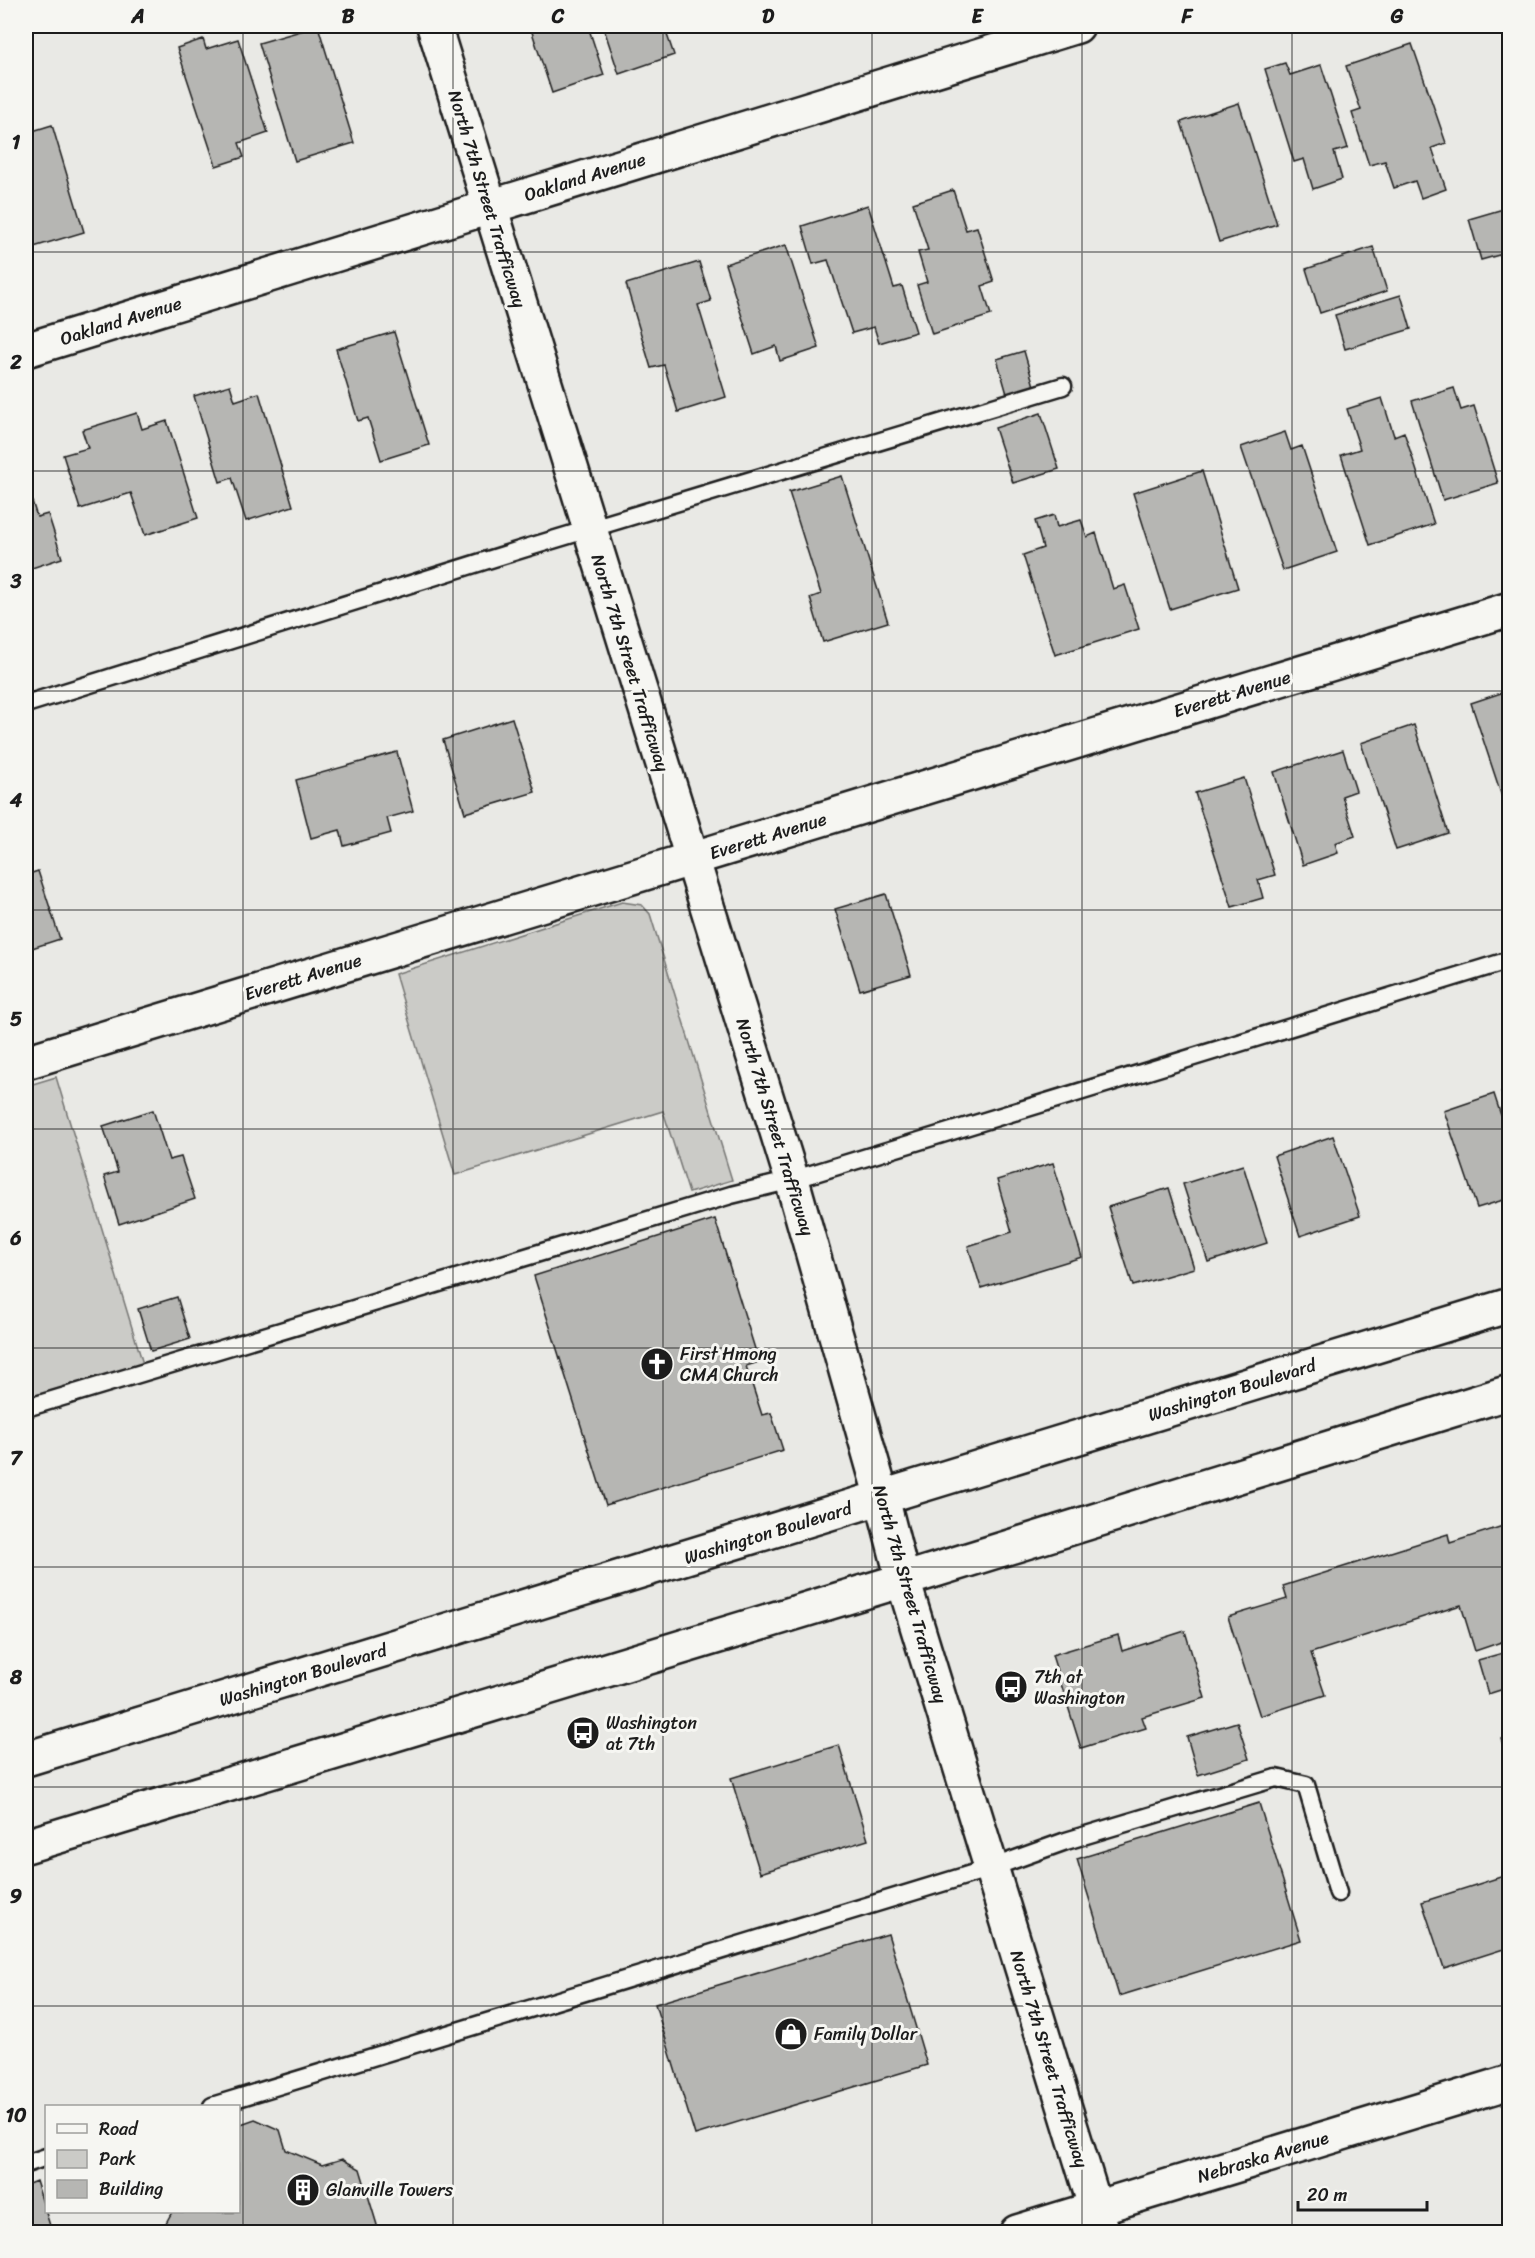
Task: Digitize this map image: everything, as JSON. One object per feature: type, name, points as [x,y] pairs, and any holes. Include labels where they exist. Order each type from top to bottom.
[{"type":"main road","name":"North 7th Street Trafficway","points":[[434,26],[792,1180],[903,1580],[1099,2220]]},
{"type":"main road","name":"Oakland Avenue","points":[[26,350],[1077,26]]},
{"type":"main road","name":"Everett Avenue","points":[[26,1062],[1509,609]]},
{"type":"main road","name":"Washington Boulevard","points":[[26,1759],[1509,1305]]},
{"type":"main road","points":[[26,1846],[903,1580],[1509,1392]]},
{"type":"main road","name":"Nebraska Avenue","points":[[1017,2232],[1099,2220],[1509,2082]]},
{"type":"lane","points":[[26,704],[589,529],[1063,386]]},
{"type":"lane","points":[[26,1408],[731,1195],[792,1180],[1509,960]]},
{"type":"lane","points":[[215,2105],[991,1868],[1066,1841],[1276,1778],[1306,1785],[1338,1893]]},
{"type":"lane","points":[[26,2164],[45,2157]]},
{"type":"green space","points":[[622,902],[642,905],[650,914],[732,1180],[689,1193],[663,1111],[455,1175],[395,974]]},
{"type":"green space","points":[[56,1077],[143,1364],[26,1400],[26,1086]]},
{"type":"building","points":[[318,26],[354,143],[295,161],[259,43]]},
{"type":"building","points":[[530,26],[588,26],[604,75],[552,93]]},
{"type":"building","points":[[603,26],[664,26],[674,55],[619,74]]},
{"type":"building","points":[[203,39],[206,49],[238,39],[268,133],[239,143],[244,157],[216,166],[177,48]]},
{"type":"building","points":[[1412,44],[1446,143],[1432,148],[1446,189],[1421,198],[1415,181],[1394,188],[1385,161],[1369,165],[1352,113],[1361,110],[1346,66]]},
{"type":"building","points":[[1285,63],[1290,75],[1321,65],[1348,148],[1334,152],[1342,179],[1313,189],[1304,159],[1294,162],[1265,69]]},
{"type":"building","points":[[1239,103],[1277,224],[1219,242],[1181,122]]},
{"type":"building","points":[[52,125],[84,232],[27,249],[26,133]]},
{"type":"building","points":[[953,190],[966,230],[977,227],[994,282],[982,286],[991,315],[932,334],[917,285],[927,282],[918,252],[928,250],[913,203]]},
{"type":"building","points":[[868,205],[894,288],[902,286],[916,332],[879,343],[874,327],[852,333],[828,260],[813,264],[802,226]]},
{"type":"building","points":[[1510,207],[1510,252],[1481,260],[1469,219]]},
{"type":"building","points":[[786,245],[819,348],[780,361],[776,346],[754,354],[725,264]]},
{"type":"building","points":[[1373,247],[1387,291],[1320,313],[1306,269]]},
{"type":"building","points":[[699,262],[711,301],[698,305],[726,397],[678,412],[664,365],[651,368],[626,284]]},
{"type":"building","points":[[1401,295],[1411,329],[1345,349],[1335,315]]},
{"type":"building","points":[[394,332],[429,445],[381,460],[368,418],[358,421],[336,349]]},
{"type":"building","points":[[1024,351],[1034,386],[1007,394],[997,359]]},
{"type":"building","points":[[230,385],[235,401],[259,393],[293,506],[246,521],[232,478],[220,482],[194,396]]},
{"type":"building","points":[[1454,388],[1461,410],[1474,406],[1498,483],[1443,500],[1412,401]]},
{"type":"building","points":[[1382,398],[1394,436],[1404,432],[1434,524],[1370,545],[1341,455],[1360,449],[1347,409]]},
{"type":"building","points":[[137,413],[142,429],[167,421],[198,518],[145,535],[131,493],[80,509],[63,455],[88,448],[82,430]]},
{"type":"building","points":[[1041,413],[1059,469],[1013,483],[995,428]]},
{"type":"building","points":[[1285,432],[1291,450],[1302,446],[1337,552],[1283,570],[1241,447]]},
{"type":"building","points":[[1202,471],[1238,588],[1170,609],[1133,493]]},
{"type":"building","points":[[842,476],[888,622],[823,642],[810,598],[821,594],[789,492]]},
{"type":"building","points":[[26,482],[37,517],[48,514],[62,558],[26,570]]},
{"type":"building","points":[[1054,515],[1057,527],[1081,520],[1087,537],[1096,533],[1113,589],[1125,585],[1139,629],[1055,655],[1023,555],[1043,548],[1035,521]]},
{"type":"building","points":[[1510,690],[1510,821],[1471,703]]},
{"type":"building","points":[[512,718],[535,792],[465,813],[443,740]]},
{"type":"building","points":[[1414,725],[1448,833],[1396,850],[1361,743]]},
{"type":"building","points":[[1343,750],[1356,791],[1342,796],[1355,836],[1335,843],[1338,853],[1303,865],[1274,772]]},
{"type":"building","points":[[397,752],[413,811],[387,818],[391,833],[344,846],[340,830],[311,838],[296,780]]},
{"type":"building","points":[[1244,778],[1275,875],[1258,880],[1263,898],[1232,907],[1195,793]]},
{"type":"building","points":[[38,871],[60,939],[26,950],[26,875]]},
{"type":"building","points":[[886,894],[911,975],[860,990],[835,909]]},
{"type":"building","points":[[1510,1089],[1510,1118],[1501,1092]]},
{"type":"building","points":[[1494,1094],[1510,1143],[1510,1198],[1477,1208],[1444,1111]]},
{"type":"building","points":[[153,1110],[169,1160],[181,1157],[195,1199],[119,1224],[104,1176],[118,1172],[103,1126]]},
{"type":"building","points":[[1333,1136],[1360,1216],[1300,1236],[1274,1156]]},
{"type":"building","points":[[1053,1163],[1082,1257],[981,1288],[968,1246],[1012,1232],[997,1180]]},
{"type":"building","points":[[1243,1165],[1267,1243],[1208,1262],[1183,1184]]},
{"type":"building","points":[[1169,1188],[1194,1268],[1133,1286],[1108,1207]]},
{"type":"building","name":"First Hmong CMA Church","points":[[715,1219],[759,1362],[746,1366],[762,1415],[771,1413],[783,1450],[606,1505],[534,1276]]},
{"type":"building","points":[[177,1297],[190,1339],[151,1351],[138,1309]]},
{"type":"building","points":[[1509,1524],[1510,1639],[1475,1651],[1461,1605],[1311,1653],[1325,1695],[1260,1716],[1228,1617],[1287,1599],[1283,1586],[1448,1534],[1450,1543]]},
{"type":"building","points":[[1185,1631],[1205,1698],[1142,1717],[1146,1728],[1081,1748],[1052,1655],[1118,1635],[1122,1651]]},
{"type":"building","points":[[1510,1651],[1510,1687],[1488,1694],[1478,1660]]},
{"type":"building","points":[[1237,1722],[1249,1759],[1198,1775],[1187,1737]]},
{"type":"building","points":[[1510,1737],[1510,1769],[1501,1739]]},
{"type":"building","points":[[839,1745],[868,1840],[760,1873],[731,1778]]},
{"type":"building","points":[[1259,1803],[1301,1940],[1119,1996],[1077,1859]]},
{"type":"building","points":[[1510,1874],[1510,1947],[1444,1968],[1422,1902]]},
{"type":"building","name":"Family Dollar","points":[[888,1934],[927,2065],[695,2135],[655,2004]]},
{"type":"building","name":"Glanville Towers","points":[[255,2119],[280,2130],[286,2150],[322,2165],[342,2159],[360,2169],[377,2225],[373,2232],[161,2232],[171,2213],[240,2213],[240,2124]]},
{"type":"building","points":[[36,2181],[52,2232],[26,2232],[26,2185]]},
{"type":"place","name":"First Hmong CMA Church","points":[[657,1364]]},
{"type":"place","name":"7th at Washington","points":[[1011,1687]]},
{"type":"place","name":"Washington at 7th","points":[[583,1733]]},
{"type":"place","name":"Family Dollar","points":[[791,2034]]},
{"type":"place","name":"Glanville Towers","points":[[303,2190]]}]
